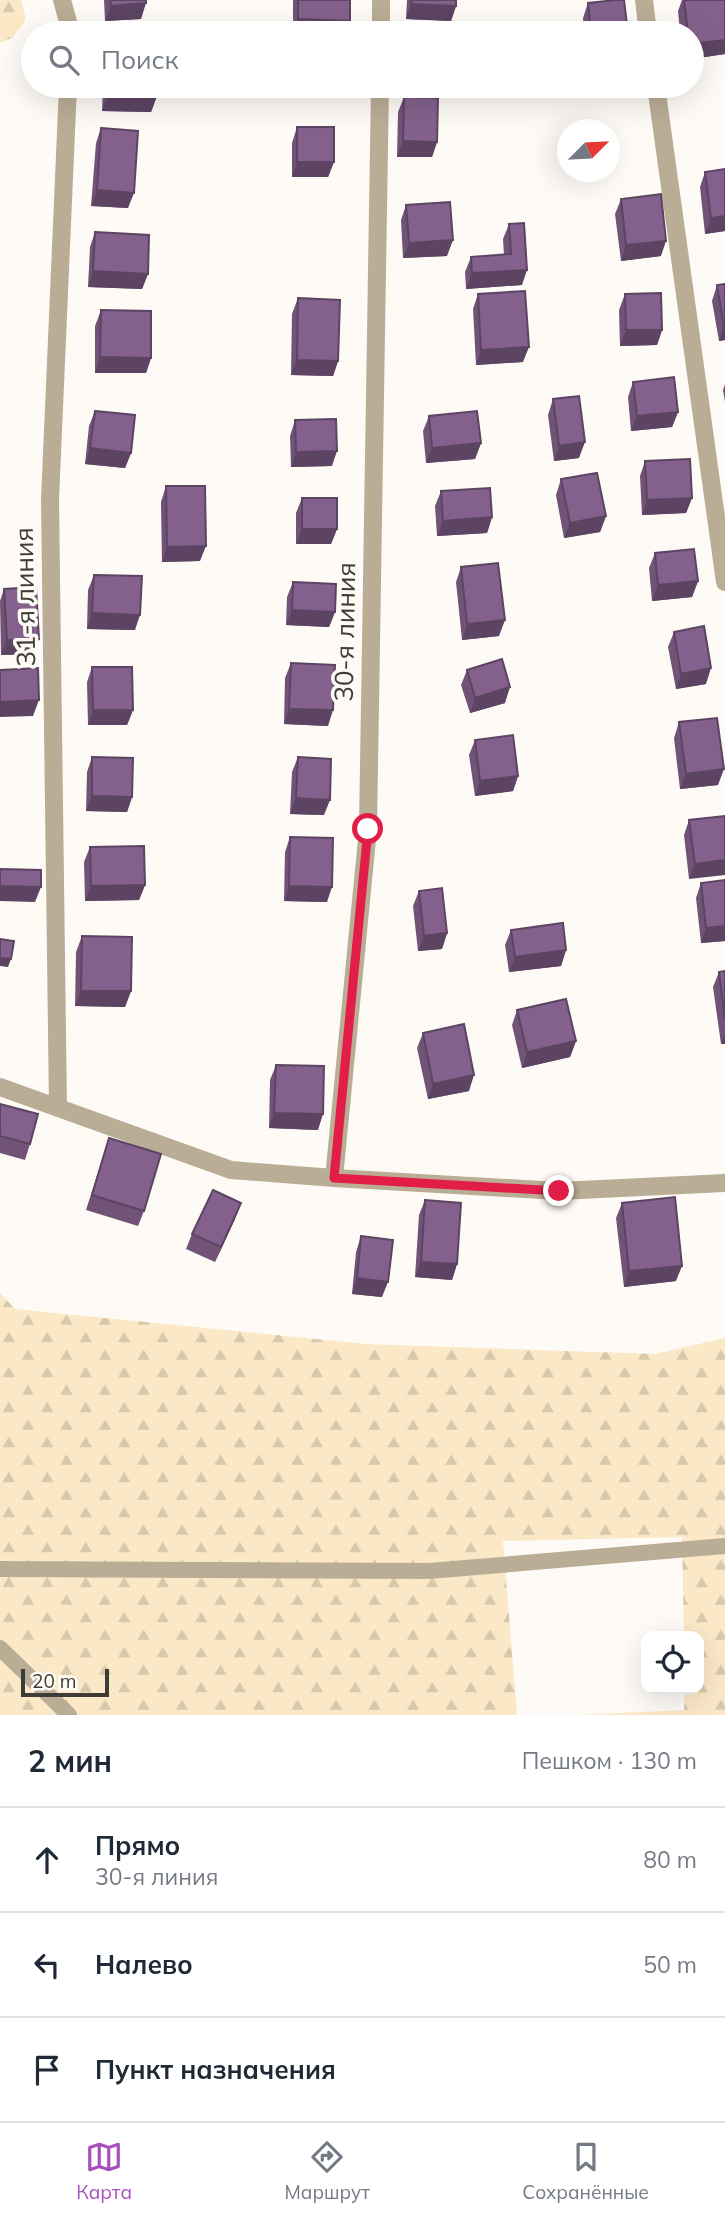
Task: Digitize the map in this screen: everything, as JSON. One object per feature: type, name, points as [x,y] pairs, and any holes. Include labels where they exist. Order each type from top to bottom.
[{"type":"street","points":[[62,0],[68,21]]},
{"type":"street","points":[[381,21],[382,0]]},
{"type":"street","points":[[644,0],[647,21]]},
{"type":"street","name":"31-я линия","points":[[58,1108],[50,500],[67,98]]},
{"type":"street","name":"30-я линия","points":[[334,1178],[368,829],[380,98]]},
{"type":"street","points":[[658,98],[725,582]]},
{"type":"street","points":[[0,1087],[231,1170],[559,1191],[725,1183]]},
{"type":"lane","points":[[0,1569],[429,1571],[725,1546]]},
{"type":"lane","points":[[0,1648],[69,1715]]},
{"type":"green space","points":[[0,0],[21,0],[26,19],[21,21],[21,26],[12,38],[0,43]]},
{"type":"green space","points":[[0,1293],[15,1309],[366,1344],[655,1354],[725,1338],[725,1715],[576,1715],[684,1710],[685,1694],[704,1694],[704,1631],[684,1631],[682,1537],[503,1541],[517,1715],[0,1715]]},
{"type":"building","points":[[110,0],[146,0],[146,3],[111,6]]},
{"type":"building","points":[[298,0],[350,0],[350,21],[298,19]]},
{"type":"building","points":[[412,0],[456,0],[456,6],[411,4]]},
{"type":"building","points":[[624,0],[627,21],[590,21],[588,3]]},
{"type":"building","points":[[684,0],[725,0],[725,40],[704,43],[704,21],[687,21]]},
{"type":"building","points":[[404,98],[438,98],[437,142],[403,141]]},
{"type":"building","points":[[297,127],[334,127],[334,162],[297,162]]},
{"type":"building","points":[[101,128],[138,131],[134,193],[97,190]]},
{"type":"building","points":[[725,169],[725,216],[711,218],[705,172]]},
{"type":"building","points":[[661,194],[666,241],[626,245],[621,199]]},
{"type":"building","points":[[450,202],[453,240],[409,243],[406,205]]},
{"type":"building","points":[[524,223],[527,270],[472,273],[471,257],[511,254],[509,224]]},
{"type":"building","points":[[95,232],[149,235],[148,274],[93,271]]},
{"type":"building","points":[[725,284],[725,325],[724,326],[717,285]]},
{"type":"building","points":[[525,291],[529,347],[481,350],[478,294]]},
{"type":"building","points":[[661,293],[662,330],[626,330],[625,294]]},
{"type":"building","points":[[298,298],[340,300],[338,361],[297,360]]},
{"type":"building","points":[[101,310],[151,311],[151,358],[100,357]]},
{"type":"building","points":[[674,377],[678,412],[637,416],[633,382]]},
{"type":"building","points":[[579,396],[585,442],[559,446],[553,399]]},
{"type":"building","points":[[95,411],[135,415],[131,453],[90,448]]},
{"type":"building","points":[[477,411],[481,443],[432,448],[429,416]]},
{"type":"building","points":[[336,419],[337,451],[296,452],[295,420]]},
{"type":"building","points":[[690,459],[692,498],[647,500],[645,461]]},
{"type":"building","points":[[597,473],[606,516],[570,523],[561,479]]},
{"type":"building","points":[[166,486],[205,486],[206,546],[167,547]]},
{"type":"building","points":[[490,488],[492,517],[443,521],[441,491]]},
{"type":"building","points":[[302,498],[337,498],[337,529],[302,529]]},
{"type":"building","points":[[694,549],[698,581],[658,585],[655,553]]},
{"type":"building","points":[[498,563],[505,620],[467,624],[461,567]]},
{"type":"building","points":[[94,575],[142,576],[140,615],[92,613]]},
{"type":"building","points":[[293,582],[336,584],[335,612],[292,610]]},
{"type":"building","points":[[36,587],[39,639],[7,640],[4,589]]},
{"type":"building","points":[[704,626],[711,668],[681,674],[674,632]]},
{"type":"building","points":[[502,659],[510,687],[475,698],[467,670]]},
{"type":"building","points":[[291,663],[335,665],[333,710],[289,709]]},
{"type":"building","points":[[92,667],[132,667],[133,710],[93,710]]},
{"type":"building","points":[[38,668],[39,700],[0,702],[0,670]]},
{"type":"building","points":[[717,718],[724,769],[686,774],[679,722]]},
{"type":"building","points":[[513,735],[518,776],[480,781],[475,740]]},
{"type":"building","points":[[92,757],[133,758],[132,797],[92,796]]},
{"type":"building","points":[[298,757],[331,759],[330,800],[296,798]]},
{"type":"building","points":[[725,816],[725,860],[695,864],[689,820]]},
{"type":"building","points":[[290,837],[333,838],[332,887],[289,886]]},
{"type":"building","points":[[144,846],[145,885],[91,886],[90,847]]},
{"type":"building","points":[[0,869],[41,870],[41,887],[0,886]]},
{"type":"building","points":[[725,880],[725,926],[706,928],[701,883]]},
{"type":"building","points":[[442,888],[447,933],[424,936],[419,891]]},
{"type":"building","points":[[563,923],[566,950],[515,957],[511,930]]},
{"type":"building","points":[[82,936],[132,937],[131,991],[81,991]]},
{"type":"building","points":[[0,939],[14,941],[11,959],[0,958]]},
{"type":"building","points":[[725,971],[725,1019],[719,972]]},
{"type":"building","points":[[566,999],[576,1041],[527,1052],[517,1010]]},
{"type":"building","points":[[464,1024],[474,1075],[433,1084],[423,1033]]},
{"type":"building","points":[[276,1065],[324,1066],[323,1114],[274,1113]]},
{"type":"building","points":[[0,1104],[38,1114],[30,1144],[0,1136]]},
{"type":"building","points":[[109,1138],[161,1154],[144,1211],[92,1195]]},
{"type":"building","points":[[213,1190],[241,1203],[221,1247],[192,1234]]},
{"type":"building","points":[[675,1197],[682,1266],[629,1271],[622,1203]]},
{"type":"building","points":[[425,1200],[461,1203],[457,1264],[421,1262]]},
{"type":"building","points":[[361,1236],[393,1240],[388,1282],[357,1278]]},
{"type":"route","points":[[368,829],[334,1178],[559,1191]]}]
